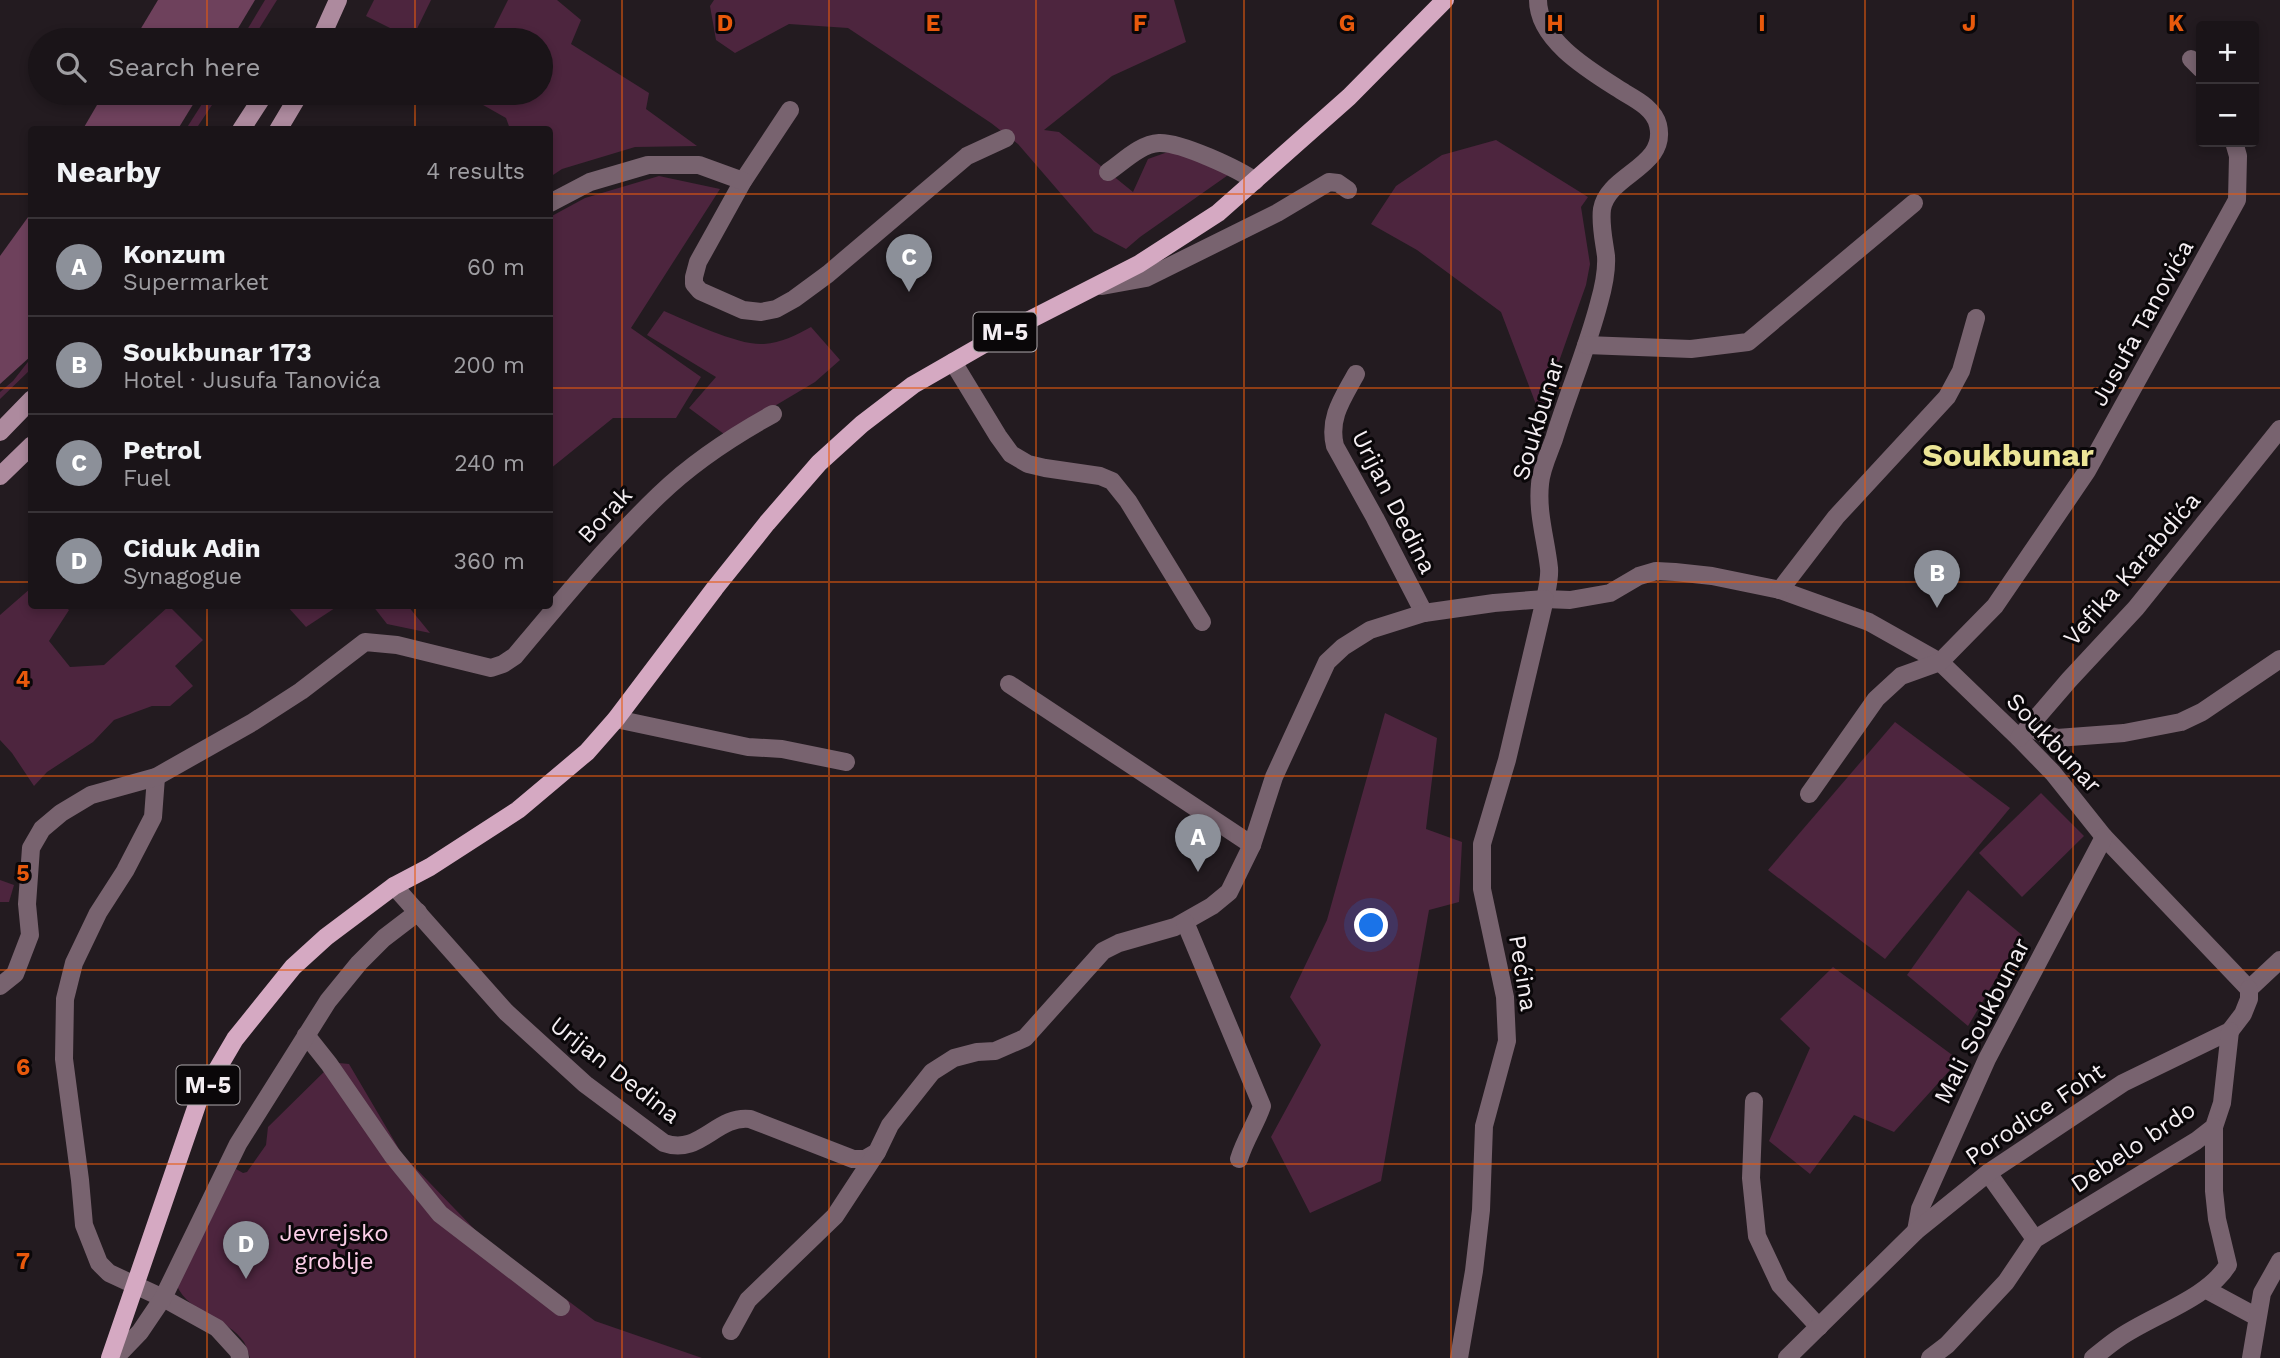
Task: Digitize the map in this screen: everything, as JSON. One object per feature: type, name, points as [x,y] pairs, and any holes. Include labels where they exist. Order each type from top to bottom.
[{"type":"main road","points":[[325,28],[338,0]]},
{"type":"main road","name":"M-5","points":[[112,1358],[198,1102],[235,1039],[293,967],[326,937],[394,886],[430,867],[518,810],[587,751],[616,719],[715,588],[819,463],[872,416],[913,385],[1028,320],[1139,264],[1218,213],[1349,97],[1446,0]]},
{"type":"main road","points":[[320,28],[329,19]]},
{"type":"main road","points":[[244,126],[257,105]]},
{"type":"main road","points":[[280,126],[293,105]]},
{"type":"main road","points":[[0,432],[28,403]]},
{"type":"main road","points":[[0,476],[28,449]]},
{"type":"street","name":"Soukbunar","points":[[1538,0],[1542,21],[1569,54],[1643,104],[1658,125],[1655,150],[1645,163],[1608,195],[1602,206],[1606,260],[1600,303],[1539,482],[1541,520],[1549,571],[1545,599],[1570,600],[1610,593],[1639,576],[1657,571],[1712,576],[1780,590],[1869,622],[1940,663],[2024,733],[2104,837],[2249,989]]},
{"type":"street","points":[[790,110],[743,181],[698,262],[694,284],[700,291],[743,310],[761,312],[776,309],[794,299],[828,274],[967,156],[1006,138]]},
{"type":"street","points":[[1108,172],[1141,148],[1160,143],[1181,147],[1243,173],[1255,181]]},
{"type":"street","name":"Jusufa Tanovića","points":[[1809,794],[1876,699],[1901,677],[1940,663],[1995,606],[2087,471],[2237,200],[2238,156],[2235,147]]},
{"type":"street","points":[[553,201],[590,181],[648,165],[699,165],[743,181]]},
{"type":"street","points":[[1098,286],[1146,278],[1277,213],[1329,182],[1338,183],[1348,190]]},
{"type":"street","name":"Soukbunar","points":[[1586,345],[1691,349],[1748,342],[1914,203]]},
{"type":"street","points":[[1780,590],[1836,517],[1947,397],[1961,371],[1976,318]]},
{"type":"street","points":[[953,362],[1011,453],[1028,464],[1100,476],[1112,481],[1128,501],[1202,622]]},
{"type":"street","name":"Urijan Dedina","points":[[1356,374],[1336,411],[1331,433],[1335,446],[1424,613]]},
{"type":"street","name":"Borak","points":[[0,986],[15,974],[30,935],[27,904],[31,848],[42,829],[61,813],[91,795],[156,778],[301,691],[365,642],[397,645],[491,668],[503,664],[514,656],[581,577],[660,493],[726,443],[773,414]]},
{"type":"street","name":"Vefika Karabdića","points":[[2024,733],[2136,608],[2280,429]]},
{"type":"street","name":"Urijan Dedina","points":[[394,886],[506,1012],[586,1084],[664,1143],[676,1147],[696,1142],[729,1121],[742,1118],[853,1159],[864,1159],[877,1152],[890,1125],[932,1072],[954,1058],[995,1051],[1025,1038],[1103,951],[1119,943],[1185,922],[1229,892],[1252,845],[1274,777],[1327,662],[1343,647],[1370,631],[1424,613],[1545,599]]},
{"type":"street","name":"Pećina","points":[[1459,1358],[1478,1234],[1484,1126],[1507,1041],[1505,997],[1482,889],[1482,844],[1507,760],[1545,599]]},
{"type":"street","points":[[2024,733],[2057,738],[2124,733],[2181,722],[2202,712],[2280,659]]},
{"type":"street","points":[[1009,684],[1252,845]]},
{"type":"street","points":[[616,719],[748,747],[782,749],[846,762]]},
{"type":"street","points":[[156,778],[154,807],[149,824],[125,871],[98,913],[74,963],[65,999],[64,1048],[83,1225],[99,1263],[109,1273],[163,1298],[217,1328],[239,1352],[240,1358]]},
{"type":"street","name":"Mali Soukbunar","points":[[1916,1231],[1920,1209],[1987,1059],[2104,837]]},
{"type":"street","points":[[112,1358],[140,1332],[163,1298],[238,1144],[328,1001],[384,937],[418,912]]},
{"type":"street","points":[[1185,922],[1262,1106],[1245,1139],[1239,1158]]},
{"type":"street","points":[[2230,1031],[2243,1014],[2249,999],[2249,989],[2280,960]]},
{"type":"street","name":"Porodice Foht","points":[[1787,1358],[1916,1231],[1988,1173],[2123,1083],[2230,1031]]},
{"type":"street","name":"Debelo brdo","points":[[1930,1358],[1947,1345],[2006,1282],[2035,1240],[2196,1141],[2214,1127],[2222,1103],[2230,1031]]},
{"type":"street","points":[[306,1035],[392,1154],[440,1214],[561,1307]]},
{"type":"street","points":[[1754,1101],[1751,1178],[1757,1236],[1780,1285],[1819,1327]]},
{"type":"street","points":[[2093,1358],[2120,1337],[2207,1290],[2221,1277],[2228,1265],[2214,1191],[2214,1127]]},
{"type":"street","points":[[731,1331],[748,1300],[835,1216],[877,1152]]},
{"type":"street","points":[[1988,1173],[2035,1240]]},
{"type":"street","points":[[2250,1358],[2262,1293],[2280,1261]]},
{"type":"street","points":[[2207,1290],[2257,1317]]},
{"type":"green space","points":[[265,0],[277,0],[260,28],[248,28]]},
{"type":"green space","points":[[374,0],[431,0],[417,28],[390,28],[366,16]]},
{"type":"green space","points":[[508,0],[557,0],[581,20],[571,44],[649,93],[646,109],[697,146],[635,147],[562,169],[553,175],[553,126],[509,126],[506,118],[483,105],[553,105],[553,28],[494,28]]},
{"type":"green space","points":[[714,0],[1174,0],[1186,42],[1112,76],[1044,130],[1059,132],[1133,192],[1148,159],[1179,148],[1231,173],[1126,249],[1094,232],[1018,144],[991,123],[848,28],[789,24],[735,53],[716,40],[710,6]]},
{"type":"green space","points":[[201,105],[212,105],[198,126],[188,126]]},
{"type":"green space","points":[[1496,140],[1588,197],[1581,207],[1590,264],[1586,285],[1540,415],[1501,312],[1417,250],[1371,224],[1396,186],[1442,155]]},
{"type":"green space","points":[[659,176],[720,189],[631,328],[701,377],[676,418],[613,418],[553,467],[553,215],[585,198]]},
{"type":"green space","points":[[664,311],[714,332],[754,344],[776,342],[811,327],[840,360],[815,382],[746,423],[728,437],[689,408],[716,377],[647,335]]},
{"type":"green space","points":[[28,362],[28,372],[0,399],[0,392]]},
{"type":"green space","points":[[28,591],[28,609],[68,609],[49,641],[70,667],[104,665],[166,609],[172,609],[203,640],[175,666],[193,686],[170,706],[152,706],[114,720],[93,742],[47,772],[34,786],[0,740],[0,615]]},
{"type":"green space","points":[[290,609],[333,609],[306,627]]},
{"type":"green space","points":[[375,609],[410,609],[430,633],[387,624]]},
{"type":"green space","points":[[1385,713],[1437,738],[1426,829],[1462,842],[1459,902],[1429,910],[1381,1181],[1310,1213],[1271,1137],[1321,1045],[1290,997],[1327,920]]},
{"type":"green space","points":[[1895,722],[2010,808],[1885,959],[1768,870]]},
{"type":"green space","points":[[2041,793],[2084,836],[2022,897],[1979,853]]},
{"type":"green space","points":[[0,880],[14,885],[9,902],[0,902]]},
{"type":"green space","points":[[1968,890],[2022,935],[1968,1026],[1907,975]]},
{"type":"green space","points":[[1833,967],[1959,1060],[1894,1132],[1854,1115],[1810,1174],[1769,1141],[1810,1048],[1780,1019]]},
{"type":"green space","name":"Jevrejsko groblje","points":[[349,1064],[402,1154],[479,1234],[595,1321],[702,1358],[250,1358],[245,1344],[237,1334],[190,1303],[177,1286],[236,1169],[247,1172],[266,1145],[268,1127],[331,1065]]},
{"type":"shaded area","points":[[158,0],[255,0],[238,28],[141,28]]},
{"type":"shaded area","points":[[97,105],[193,105],[180,126],[85,126]]},
{"type":"shaded area","points":[[28,217],[28,359],[0,384],[0,256]]},
{"type":"place","name":"Petrol","points":[[909,292]]},
{"type":"place","name":"Soukbunar 173","points":[[1937,608]]},
{"type":"place","name":"Konzum","points":[[1198,872]]},
{"type":"place","name":"Ciduk Adin","points":[[246,1279]]},
{"type":"district","name":"Soukbunar","points":[[2008,455]]}]
